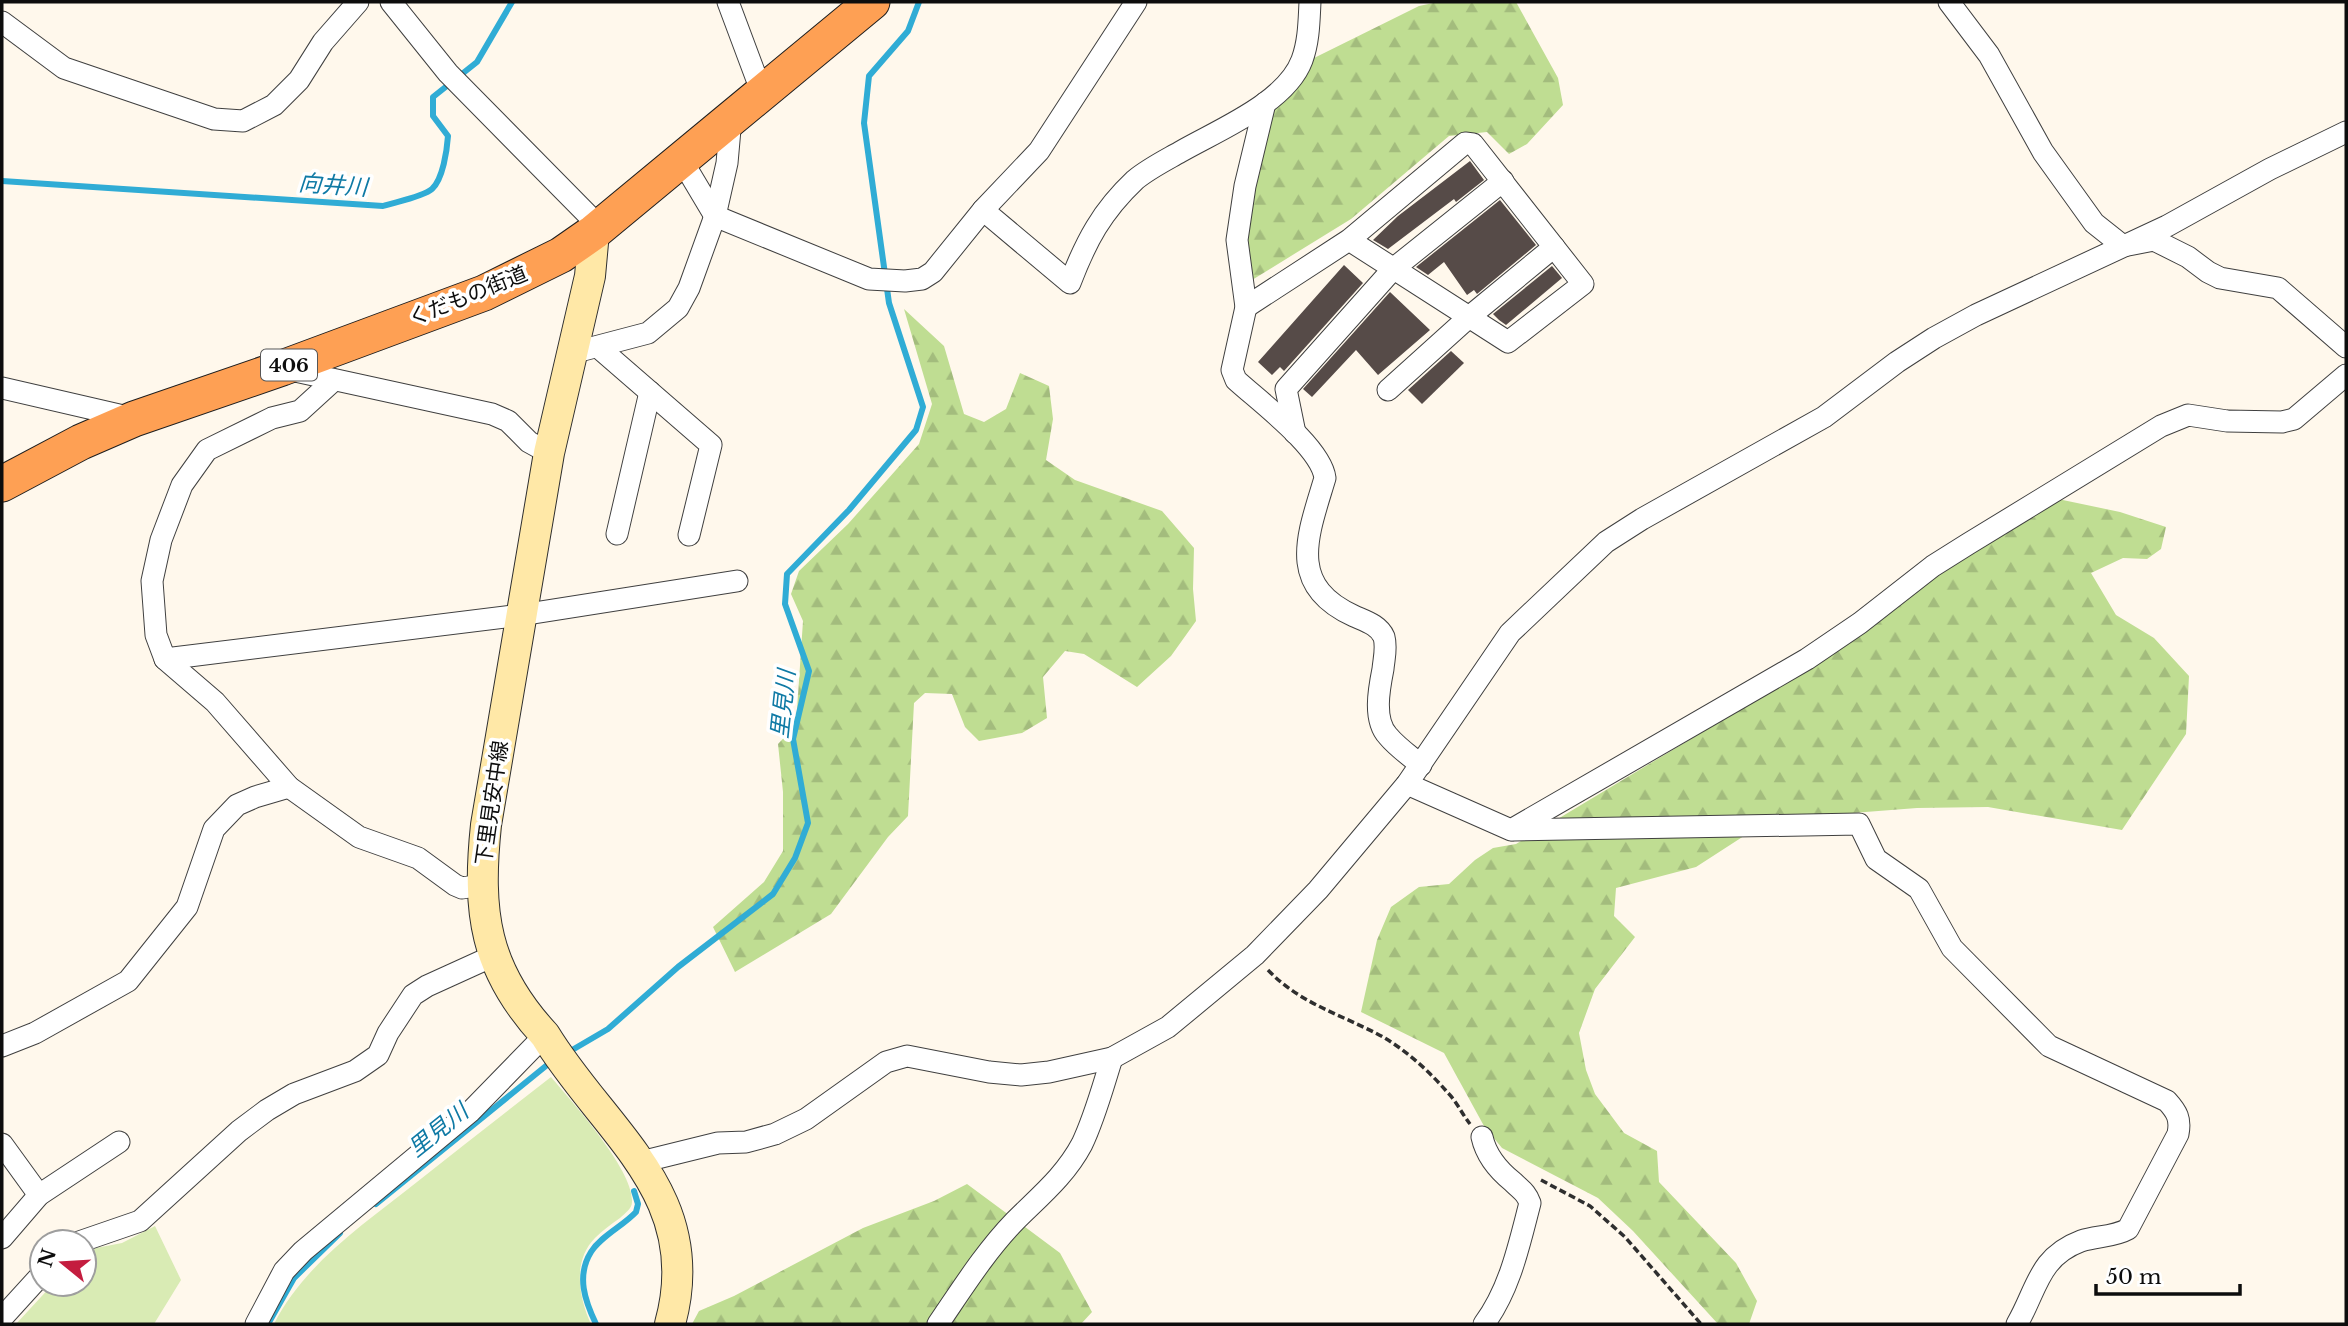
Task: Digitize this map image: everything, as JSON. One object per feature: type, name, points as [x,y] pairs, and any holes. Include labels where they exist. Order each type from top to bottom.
[{"type":"highway","name":"くだもの街道","points":[[2,484],[81,442],[134,419],[282,368],[484,293],[561,255],[594,232],[872,2]]},
{"type":"main road","name":"下里見安中線","points":[[594,232],[585,350],[549,453],[486,825],[482,885],[484,910],[494,956],[511,992],[641,1162],[661,1196],[677,1259],[676,1290],[670,1324]]},
{"type":"street","points":[[2,22],[64,68],[214,119],[243,121],[274,105],[291,89],[323,42],[358,2]]},
{"type":"street","points":[[391,2],[448,73],[593,220],[594,232]]},
{"type":"street","points":[[728,2],[762,93]]},
{"type":"street","points":[[681,159],[715,216],[869,279],[922,279],[933,272],[983,210],[1039,151],[1136,2]]},
{"type":"street","points":[[983,210],[1070,283],[1087,241],[1098,223],[1136,179],[1265,103],[1289,80],[1301,62],[1308,38],[1310,2]]},
{"type":"street","points":[[1948,2],[1989,55],[2043,152],[2094,223],[2123,246],[2154,240],[2188,257],[2220,278],[2278,288],[2346,347]]},
{"type":"street","points":[[1265,103],[1245,186],[1237,240],[1246,307],[1232,370],[1236,380],[1306,442],[1324,470],[1325,478],[1307,538],[1312,581],[1324,598],[1339,609],[1375,625],[1383,634],[1386,648],[1378,706],[1386,735],[1421,765]]},
{"type":"street","points":[[585,350],[648,333],[678,308],[690,288],[715,216],[727,163],[731,118]]},
{"type":"street","points":[[641,1162],[718,1143],[746,1142],[775,1134],[806,1119],[895,1058],[907,1056],[989,1072],[1021,1075],[1049,1072],[1112,1058],[1168,1027],[1255,955],[1318,890],[1407,784],[1510,633],[1606,542],[1824,417],[1934,338],[1976,315],[2167,226],[2270,169],[2346,132]]},
{"type":"street","points":[[1246,307],[1349,240],[1465,143],[1473,144],[1583,284],[1508,342],[1349,240]]},
{"type":"street","points":[[1295,433],[1286,389],[1393,269],[1503,181]]},
{"type":"street","points":[[1388,390],[1469,317],[1554,247]]},
{"type":"street","points":[[585,350],[650,392],[711,445],[690,536]]},
{"type":"street","points":[[282,368],[492,414],[508,421],[529,442],[549,453]]},
{"type":"street","points":[[1511,830],[1807,659],[1860,623],[1933,566],[2168,422],[2188,415],[2227,421],[2282,422],[2294,419],[2346,375]]},
{"type":"street","points":[[334,380],[300,411],[272,418],[207,450],[182,485],[161,540],[152,581],[156,635],[165,659],[215,702],[289,787],[359,837],[418,858],[462,888],[482,885]]},
{"type":"street","points":[[2,388],[134,419]]},
{"type":"street","points":[[617,534],[650,392]]},
{"type":"street","points":[[165,659],[521,615],[737,581]]},
{"type":"street","points":[[1407,784],[1511,830],[1859,824],[1876,859],[1919,889],[1952,948],[2049,1046],[2167,1101],[2176,1112],[2180,1123],[2178,1134],[2128,1229],[2118,1235],[2099,1235],[2072,1245],[2053,1258],[2040,1273],[2017,1324]]},
{"type":"street","points":[[2,1046],[34,1033],[128,981],[187,907],[214,829],[237,805],[289,787]]},
{"type":"street","points":[[98,1235],[140,1221],[267,1110],[294,1094],[355,1071],[378,1055],[388,1033],[413,995],[494,956]]},
{"type":"street","points":[[256,1324],[284,1271],[303,1251],[470,1112],[547,1039]]},
{"type":"street","points":[[938,1324],[971,1275],[1014,1222],[1055,1184],[1081,1144],[1112,1058]]},
{"type":"street","points":[[1482,1137],[1485,1152],[1512,1182],[1526,1193],[1530,1203],[1509,1279],[1496,1308],[1484,1324]]},
{"type":"street","points":[[2,1238],[39,1195],[119,1142]]},
{"type":"street","points":[[2,1144],[39,1195]]},
{"type":"street","points":[[2,1318],[28,1289]]},
{"type":"green space","points":[[1438,2],[1516,2],[1558,78],[1563,105],[1527,144],[1509,154],[1487,132],[1449,136],[1351,219],[1252,280],[1243,235],[1272,109],[1310,60],[1419,6]]},
{"type":"green space","points":[[904,309],[944,346],[964,414],[984,422],[1006,409],[1020,373],[1049,386],[1053,419],[1046,460],[1075,480],[1162,511],[1194,548],[1193,589],[1196,621],[1171,656],[1137,687],[1084,654],[1065,651],[1043,677],[1047,718],[1022,733],[979,741],[965,727],[952,694],[925,693],[914,703],[908,816],[888,837],[831,914],[735,972],[713,927],[764,882],[783,851],[783,792],[778,744],[796,725],[803,621],[791,594],[799,571],[848,524],[919,444],[932,404]]},
{"type":"green space","points":[[2058,499],[2120,512],[2166,527],[2161,549],[2147,559],[2123,558],[2091,573],[2116,615],[2154,638],[2189,676],[2186,734],[2122,830],[1988,807],[1917,808],[1814,816],[1747,834],[1696,867],[1616,888],[1614,916],[1635,937],[1595,989],[1579,1033],[1586,1070],[1595,1094],[1624,1133],[1657,1151],[1659,1182],[1736,1263],[1757,1301],[1749,1324],[1718,1324],[1633,1231],[1598,1198],[1502,1148],[1484,1126],[1444,1053],[1361,1012],[1377,940],[1391,907],[1419,887],[1449,884],[1475,860],[1493,848],[1516,844],[1799,674],[1939,568]]},
{"type":"green space","points":[[551,1077],[613,1155],[630,1188],[630,1209],[595,1238],[583,1257],[580,1268],[581,1291],[591,1324],[274,1324],[302,1282],[337,1246]]},
{"type":"green space","points":[[967,1184],[1060,1253],[1092,1312],[1081,1324],[692,1324],[699,1311],[734,1296],[863,1228],[934,1201]]},
{"type":"green space","points":[[155,1226],[181,1280],[154,1324],[16,1324],[40,1298],[98,1298],[98,1248],[122,1243]]},
{"type":"building","points":[[1470,161],[1484,180],[1388,249],[1373,240],[1398,216]]},
{"type":"building","points":[[1500,200],[1536,245],[1477,294],[1474,290],[1467,295],[1444,262],[1428,275],[1416,267]]},
{"type":"building","points":[[1344,265],[1363,283],[1284,371],[1280,367],[1272,375],[1258,362]]},
{"type":"building","points":[[1552,266],[1562,278],[1506,325],[1493,314]]},
{"type":"building","points":[[1390,292],[1430,330],[1378,375],[1356,350],[1312,397],[1303,389]]},
{"type":"building","points":[[1451,351],[1464,363],[1422,404],[1408,390]]},
{"type":"waterway","name":"向井川","points":[[2,181],[383,206],[416,197],[428,192],[436,184],[445,156],[448,136],[433,116],[433,97],[477,62],[512,2]]},
{"type":"waterway","name":"里見川","points":[[567,1053],[608,1029],[678,967],[773,894],[795,858],[808,823],[793,739],[809,671],[785,604],[787,574],[849,510],[916,430],[923,407],[889,303],[864,123],[869,76],[908,31],[919,2]]},
{"type":"waterway","name":"里見川","points":[[376,1204],[552,1061]]},
{"type":"waterway","points":[[596,1324],[584,1288],[586,1261],[600,1241],[636,1212],[638,1204],[634,1191]]},
{"type":"waterway","name":"里見川","points":[[268,1324],[294,1278],[340,1233]]}]
